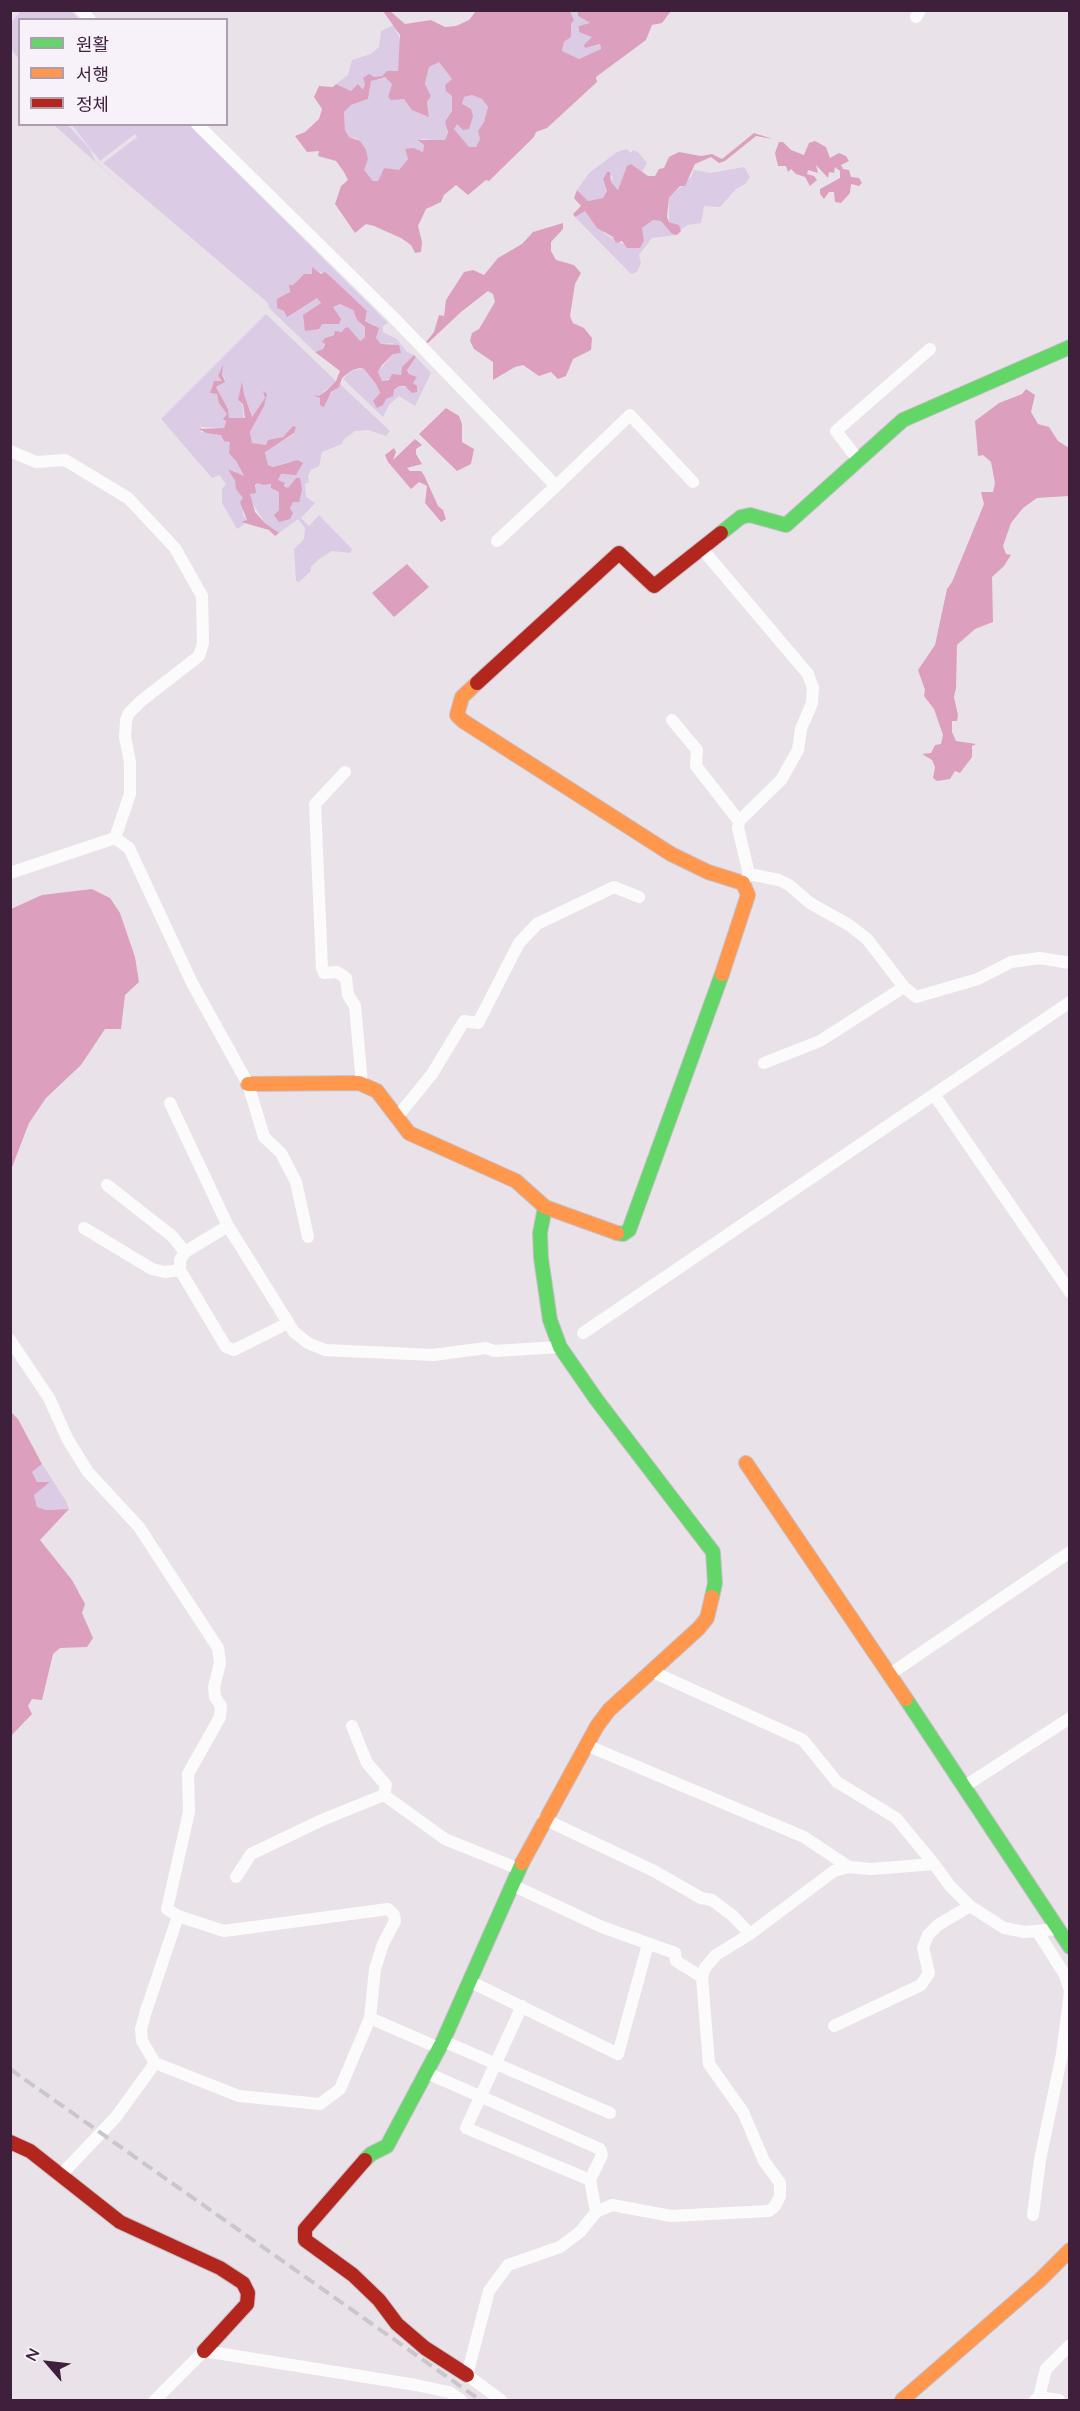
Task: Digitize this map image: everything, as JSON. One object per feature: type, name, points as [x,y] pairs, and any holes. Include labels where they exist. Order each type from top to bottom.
[{"type":"street","points":[[199,126],[392,316],[556,486]]},
{"type":"street","points":[[1070,347],[903,420],[786,525],[750,515],[741,517],[703,550],[654,586],[619,553],[462,697],[457,715],[671,854],[708,872],[779,880],[789,885],[810,903],[849,925],[867,939],[904,987],[916,997],[978,978],[1011,962],[1040,958],[1070,963]]},
{"type":"street","points":[[859,461],[836,431],[930,349]]},
{"type":"street","points":[[497,541],[630,415],[693,482]]},
{"type":"street","points":[[10,451],[36,462],[65,460],[128,498],[175,548],[202,596],[203,643],[199,656],[141,700],[129,712],[126,720],[125,737],[130,762],[130,794],[115,838]]},
{"type":"street","points":[[248,1084],[362,1084],[377,1091],[409,1133],[516,1181],[545,1207],[617,1233],[623,1234],[629,1230],[723,972],[747,895],[739,821],[781,780],[798,750],[801,729],[812,703],[813,688],[808,674],[703,550]]},
{"type":"street","points":[[672,720],[697,750],[696,766],[739,821]]},
{"type":"street","points":[[345,772],[315,804],[322,968],[324,973],[337,972],[346,978],[348,995],[356,1006],[362,1084]]},
{"type":"street","points":[[10,873],[115,838]]},
{"type":"street","points":[[115,838],[129,848],[192,983],[248,1084],[264,1137],[281,1153],[296,1182],[308,1237]]},
{"type":"street","points":[[397,1117],[432,1074],[464,1021],[478,1023],[519,943],[537,924],[614,887],[639,897]]},
{"type":"street","points":[[764,1063],[820,1041],[904,987]]},
{"type":"street","points":[[583,1333],[935,1096],[1070,1002]]},
{"type":"street","points":[[935,1096],[1070,1292]]},
{"type":"street","points":[[170,1103],[228,1226],[294,1332],[325,1350],[433,1355],[486,1348],[494,1351],[560,1347]]},
{"type":"street","points":[[107,1185],[172,1236],[185,1252]]},
{"type":"street","points":[[501,2400],[410,2336],[353,2275],[305,2240],[303,2235],[304,2229],[371,2154],[387,2146],[441,2044],[519,1869],[586,1745],[609,1710],[653,1672],[707,1618],[715,1583],[713,1552],[596,1400],[560,1347],[550,1320],[541,1258],[540,1233],[545,1207]]},
{"type":"street","points":[[228,1226],[185,1252],[180,1260],[180,1270],[226,1347],[234,1350],[288,1323]]},
{"type":"street","points":[[84,1228],[152,1269],[165,1272],[180,1270]]},
{"type":"street","points":[[10,1340],[49,1398],[68,1440],[88,1472],[138,1527],[218,1648],[220,1663],[214,1687],[215,1697],[221,1706],[220,1717],[188,1774],[189,1812],[167,1909],[178,1916],[225,1931],[388,1909],[394,1915],[395,1921],[383,1944],[375,1970],[370,2018],[340,2089],[320,2104],[239,2096],[155,2063],[142,2041],[141,2029],[178,1916]]},
{"type":"street","points":[[746,1463],[965,1786],[1070,1947]]},
{"type":"street","points":[[890,1674],[1070,1552]]},
{"type":"street","points":[[653,1672],[803,1740],[837,1782],[896,1818],[970,1906],[1004,1928],[1025,1932],[1057,1929]]},
{"type":"street","points":[[965,1786],[1070,1718]]},
{"type":"street","points":[[352,1726],[367,1762],[386,1785],[384,1795]]},
{"type":"street","points":[[586,1745],[804,1837],[849,1867]]},
{"type":"street","points":[[384,1795],[445,1839],[519,1869]]},
{"type":"street","points":[[236,1877],[251,1854],[322,1820],[384,1795]]},
{"type":"street","points":[[544,1819],[654,1871],[701,1898],[712,1900],[733,1916],[750,1934]]},
{"type":"street","points":[[467,2374],[489,2291],[501,2271],[517,2261],[560,2247],[580,2232],[596,2212],[612,2205],[671,2216],[705,2215],[769,2211],[775,2206],[780,2196],[780,2183],[764,2162],[743,2112],[709,2064],[702,1977],[716,1955],[750,1934],[834,1871],[849,1867],[871,1869],[934,1864]]},
{"type":"street","points":[[512,1885],[602,1927],[675,1953],[676,1961],[702,1977]]},
{"type":"street","points":[[834,2026],[921,1985],[929,1973],[923,1948],[928,1935],[938,1925],[970,1906]]},
{"type":"street","points":[[1033,2216],[1040,2160],[1062,2054],[1070,1992],[1065,1975],[1037,1931]]},
{"type":"street","points":[[469,1981],[618,2054],[648,1944]]},
{"type":"street","points":[[522,2006],[466,2128],[590,2180]]},
{"type":"street","points":[[370,2018],[495,2063],[610,2113]]},
{"type":"street","points":[[60,2176],[117,2117],[155,2063]]},
{"type":"street","points":[[427,2073],[600,2150],[602,2155],[590,2180],[596,2212]]},
{"type":"street","points":[[10,2142],[30,2151],[120,2222],[220,2268],[243,2283],[248,2293],[247,2304],[204,2351],[154,2400]]},
{"type":"street","points":[[902,2400],[1040,2280],[1070,2250]]},
{"type":"street","points":[[1059,2400],[1037,2399],[1046,2369],[1070,2345]]},
{"type":"street","points":[[204,2351],[416,2385],[449,2392],[461,2400]]},
{"type":"shaded area","points":[[22,10],[71,11],[78,18],[18,18],[18,58],[11,49],[11,22]]},
{"type":"shaded area","points":[[383,11],[390,11],[405,24],[431,20],[445,27],[456,26],[469,20],[476,11],[570,11],[574,20],[571,24],[571,37],[564,42],[562,51],[579,59],[601,49],[600,44],[585,48],[584,45],[592,37],[579,32],[579,26],[590,23],[578,16],[578,11],[671,11],[662,23],[652,25],[646,40],[596,77],[597,82],[547,128],[536,132],[534,137],[489,181],[486,180],[468,195],[456,185],[444,195],[441,202],[426,209],[418,226],[422,242],[421,252],[415,253],[411,245],[401,238],[374,226],[366,224],[355,233],[335,204],[341,186],[348,180],[344,172],[336,161],[318,156],[319,151],[307,152],[295,136],[305,132],[319,119],[322,109],[314,97],[319,86],[333,87],[336,84],[351,91],[358,84],[363,90],[365,84],[363,78],[369,74],[374,77],[382,76],[387,71],[398,71],[400,35]],"holes":[[[439,62],[452,79],[445,85],[446,91],[452,96],[452,111],[445,122],[448,132],[445,140],[417,140],[424,145],[423,152],[413,148],[405,149],[408,159],[399,170],[384,168],[378,181],[373,181],[364,170],[368,159],[366,150],[360,141],[349,137],[345,130],[344,112],[351,105],[368,99],[371,81],[385,77],[392,84],[388,97],[391,100],[404,99],[412,110],[429,117],[427,102],[431,96],[425,84],[429,67]],[[472,95],[482,99],[488,107],[484,122],[478,131],[480,139],[476,147],[469,147],[454,129],[457,124],[463,130],[469,129],[473,116],[471,109],[462,104],[464,97]]]},
{"type":"shaded area","points":[[570,11],[578,11],[578,16],[590,23],[594,46],[600,44],[601,50],[579,59],[562,52],[564,42],[571,37],[571,24],[574,20]]},
{"type":"shaded area","points":[[394,25],[401,42],[398,71],[378,77],[365,85],[363,90],[356,88],[351,91],[336,84],[348,75],[352,60],[371,54],[379,47],[381,31]]},
{"type":"shaded area","points":[[439,61],[452,79],[452,111],[445,141],[423,139],[417,141],[424,145],[423,152],[405,149],[408,159],[399,171],[384,168],[378,181],[373,181],[363,170],[368,159],[356,138],[349,137],[345,130],[344,112],[351,105],[368,99],[371,81],[378,77],[387,78],[392,84],[388,97],[404,99],[429,116],[427,102],[431,96],[425,84],[429,67]]},
{"type":"shaded area","points":[[472,95],[482,99],[488,107],[484,122],[478,131],[480,139],[476,147],[469,147],[454,129],[464,97]]},
{"type":"shaded area","points":[[55,126],[69,126],[90,149],[95,161],[150,211]]},
{"type":"shaded area","points":[[73,126],[190,126],[388,323],[383,326],[383,332],[397,339],[407,352],[414,355],[402,367],[401,375],[382,381],[378,372],[393,354],[393,343],[381,344],[376,338],[375,325],[365,321],[367,311],[330,276],[317,271],[298,279],[279,308],[284,311],[317,298],[321,303],[303,320],[306,325],[305,330],[322,324],[336,312],[333,306],[340,304],[353,310],[357,320],[365,327],[365,337],[359,341],[351,331],[339,332],[325,338],[323,349],[315,352],[269,308],[268,303],[103,163],[137,137],[135,134],[100,161]]},
{"type":"shaded area","points":[[754,133],[773,139],[756,136],[725,161],[719,163],[711,157],[695,164],[685,186],[680,186],[669,198],[667,217],[669,222],[679,225],[681,231],[677,235],[672,234],[661,221],[653,220],[642,228],[644,240],[640,248],[627,248],[622,241],[616,243],[613,237],[597,228],[585,211],[575,217],[573,214],[581,206],[574,198],[577,190],[588,201],[603,198],[607,191],[603,179],[607,172],[610,172],[611,182],[618,190],[627,166],[631,164],[648,176],[655,176],[659,169],[664,168],[669,157],[679,152],[701,156],[712,154],[722,159]]},
{"type":"shaded area","points":[[815,141],[826,147],[830,158],[839,153],[846,156],[849,161],[841,165],[843,169],[849,170],[851,177],[859,178],[862,183],[859,186],[851,184],[850,193],[841,203],[835,202],[834,192],[829,192],[824,199],[820,194],[820,189],[840,178],[840,171],[835,167],[834,173],[829,172],[828,178],[816,165],[818,173],[808,170],[807,174],[814,176],[817,180],[810,186],[805,177],[796,174],[791,169],[788,172],[786,166],[778,166],[775,153],[779,142],[783,142],[791,150],[804,155],[809,143]]},
{"type":"shaded area","points":[[627,149],[631,153],[633,150],[638,152],[647,163],[642,172],[631,164],[618,190],[611,182],[613,177],[607,172],[603,180],[607,192],[603,198],[588,201],[577,190],[589,173],[617,152]]},
{"type":"shaded area","points":[[744,167],[750,177],[745,184],[736,189],[720,207],[704,206],[701,223],[688,225],[680,230],[679,225],[669,222],[669,198],[691,177],[694,170],[710,173]]},
{"type":"shaded area","points":[[585,210],[605,234],[625,245],[644,240],[642,228],[653,220],[661,221],[672,234],[677,235],[652,238],[639,255],[641,263],[637,272],[631,274],[575,217]]},
{"type":"shaded area","points":[[563,223],[563,229],[551,242],[551,251],[556,260],[574,265],[581,273],[575,284],[570,316],[573,323],[584,328],[592,338],[591,350],[573,359],[566,376],[558,379],[551,372],[539,376],[523,365],[493,380],[493,362],[474,349],[470,341],[472,333],[479,329],[495,302],[493,294],[488,291],[461,312],[428,343],[426,342],[434,332],[439,315],[444,316],[446,300],[464,272],[473,270],[484,275],[498,258],[522,244],[533,232]]},
{"type":"shaded area","points":[[312,267],[321,274],[325,272],[330,276],[367,311],[365,321],[379,328],[376,338],[381,344],[399,345],[401,353],[393,354],[378,372],[382,381],[389,380],[392,374],[401,375],[402,367],[414,355],[416,357],[407,370],[409,374],[417,377],[413,383],[417,386],[417,392],[412,393],[405,386],[399,386],[394,390],[393,396],[377,408],[373,401],[380,393],[364,369],[360,368],[352,370],[342,378],[339,387],[331,392],[324,407],[320,405],[320,398],[313,395],[319,396],[326,391],[336,381],[340,371],[315,352],[323,349],[325,344],[322,342],[325,338],[334,335],[335,331],[342,332],[348,327],[360,341],[365,337],[365,327],[357,320],[353,310],[340,304],[333,307],[341,319],[339,324],[322,324],[319,329],[305,331],[303,315],[321,303],[317,298],[287,317],[284,311],[277,308],[277,299],[290,292],[289,285],[293,285],[304,274],[312,274]]},
{"type":"shaded area","points":[[266,314],[336,381],[319,396],[328,396],[340,384],[390,431],[386,436],[368,430],[355,431],[343,440],[342,444],[322,452],[319,466],[311,470],[308,476],[309,482],[305,484],[306,497],[315,503],[301,518],[309,526],[319,515],[352,549],[350,553],[332,551],[319,559],[311,567],[311,571],[299,582],[296,581],[294,549],[304,539],[305,528],[298,519],[279,533],[265,523],[249,498],[258,482],[271,483],[274,490],[279,492],[277,512],[293,513],[290,508],[296,478],[288,488],[278,480],[280,474],[290,475],[289,462],[273,467],[268,465],[265,451],[294,434],[293,426],[289,433],[266,445],[252,443],[250,432],[266,400],[263,392],[265,398],[252,417],[242,381],[238,400],[242,404],[244,418],[229,418],[228,409],[216,387],[222,384],[225,378],[220,371],[223,380],[212,385],[211,393],[217,394],[227,414],[224,428],[201,427],[201,432],[217,433],[231,442],[233,455],[244,477],[229,469],[243,498],[243,515],[248,521],[241,522],[245,524],[237,529],[222,503],[222,489],[226,484],[219,475],[212,478],[161,419]]},
{"type":"shaded area","points":[[416,357],[431,373],[415,406],[399,396],[389,405],[383,417],[343,379],[352,370],[364,369],[376,384],[380,393],[377,397],[386,399],[399,386],[409,388],[413,383],[417,377],[409,374],[407,369]]},
{"type":"shaded area","points":[[223,365],[222,374],[225,382],[216,387],[228,409],[229,418],[245,418],[243,404],[238,400],[242,381],[252,417],[265,398],[263,391],[267,394],[264,406],[250,432],[252,443],[266,445],[268,440],[283,437],[293,426],[296,427],[294,433],[265,452],[268,465],[273,467],[298,460],[303,463],[296,475],[281,474],[278,480],[285,483],[284,486],[288,488],[296,478],[300,478],[302,490],[299,502],[293,502],[290,508],[293,513],[290,519],[279,522],[274,515],[279,510],[279,492],[271,488],[271,484],[258,483],[255,485],[256,493],[250,494],[255,512],[279,533],[275,536],[269,530],[241,522],[247,520],[240,502],[243,498],[236,489],[235,481],[228,469],[244,476],[229,453],[230,442],[224,441],[221,435],[206,433],[199,429],[224,428],[226,421],[223,419],[227,414],[219,403],[217,394],[210,393],[214,381],[222,381],[218,376]]},
{"type":"shaded area","points":[[1026,389],[1035,395],[1031,412],[1038,424],[1049,427],[1058,441],[1069,448],[1069,496],[1037,498],[1023,508],[1011,523],[1003,546],[1006,554],[1011,555],[1004,566],[992,577],[993,622],[975,629],[957,645],[954,697],[958,715],[957,721],[952,721],[952,732],[956,741],[976,744],[972,746],[972,757],[960,773],[955,771],[950,779],[937,781],[933,778],[935,767],[932,760],[922,754],[931,753],[935,745],[941,744],[943,735],[934,709],[924,696],[925,690],[918,670],[935,645],[947,589],[984,504],[981,492],[993,492],[995,483],[991,462],[983,455],[978,456],[975,421],[999,403],[1022,394]]},
{"type":"shaded area","points":[[446,408],[459,416],[462,424],[462,442],[474,449],[471,464],[457,471],[419,434]]},
{"type":"shaded area","points":[[415,439],[422,445],[416,449],[416,454],[422,464],[407,468],[410,471],[421,471],[424,475],[438,506],[443,510],[446,519],[441,522],[425,503],[427,486],[419,482],[411,489],[388,462],[385,455],[394,448],[396,452],[393,460]]},
{"type":"shaded area","points":[[407,564],[429,587],[394,617],[372,593]]},
{"type":"shaded area","points":[[92,889],[110,898],[120,913],[135,957],[139,982],[125,995],[121,1029],[105,1029],[81,1065],[46,1098],[29,1123],[11,1170],[11,909],[42,895]]},
{"type":"shaded area","points":[[11,1412],[18,1419],[42,1464],[32,1472],[37,1482],[50,1482],[34,1495],[37,1507],[46,1510],[69,1509],[40,1540],[72,1580],[85,1604],[82,1613],[93,1638],[87,1647],[60,1648],[53,1654],[42,1700],[32,1699],[28,1706],[32,1714],[11,1736]]},
{"type":"shaded area","points":[[42,1464],[69,1509],[46,1510],[37,1507],[34,1495],[48,1482],[37,1482],[32,1472]]},
{"type":"railway","points":[[10,2069],[480,2400]]},
{"type":"traffic: fast","points":[[721,533],[741,517],[750,515],[786,525],[903,420],[1070,347]]},
{"type":"traffic: fast","points":[[617,1233],[623,1234],[629,1230],[722,974]]},
{"type":"traffic: fast","points":[[545,1207],[540,1233],[541,1258],[550,1320],[560,1347],[596,1399],[713,1552],[715,1583],[712,1597]]},
{"type":"traffic: fast","points":[[906,1699],[1070,1947]]},
{"type":"traffic: fast","points":[[365,2160],[371,2154],[387,2146],[443,2041],[522,1863]]},
{"type":"traffic: slow","points":[[477,683],[462,697],[457,715],[463,721],[671,854],[708,872],[743,883],[748,895],[722,974]]},
{"type":"traffic: slow","points":[[248,1084],[359,1083],[377,1091],[409,1133],[516,1181],[545,1207],[617,1233]]},
{"type":"traffic: slow","points":[[746,1463],[906,1699]]},
{"type":"traffic: slow","points":[[522,1863],[597,1726],[609,1710],[699,1628],[707,1618],[712,1597]]},
{"type":"traffic: slow","points":[[902,2400],[1040,2280],[1070,2250]]},
{"type":"traffic: jam","points":[[477,683],[619,553],[654,586],[721,533]]},
{"type":"traffic: jam","points":[[10,2142],[30,2151],[120,2222],[220,2268],[243,2283],[248,2293],[247,2304],[204,2351]]},
{"type":"traffic: jam","points":[[365,2160],[305,2229],[305,2240],[353,2275],[379,2300],[397,2324],[425,2348],[467,2375]]}]
